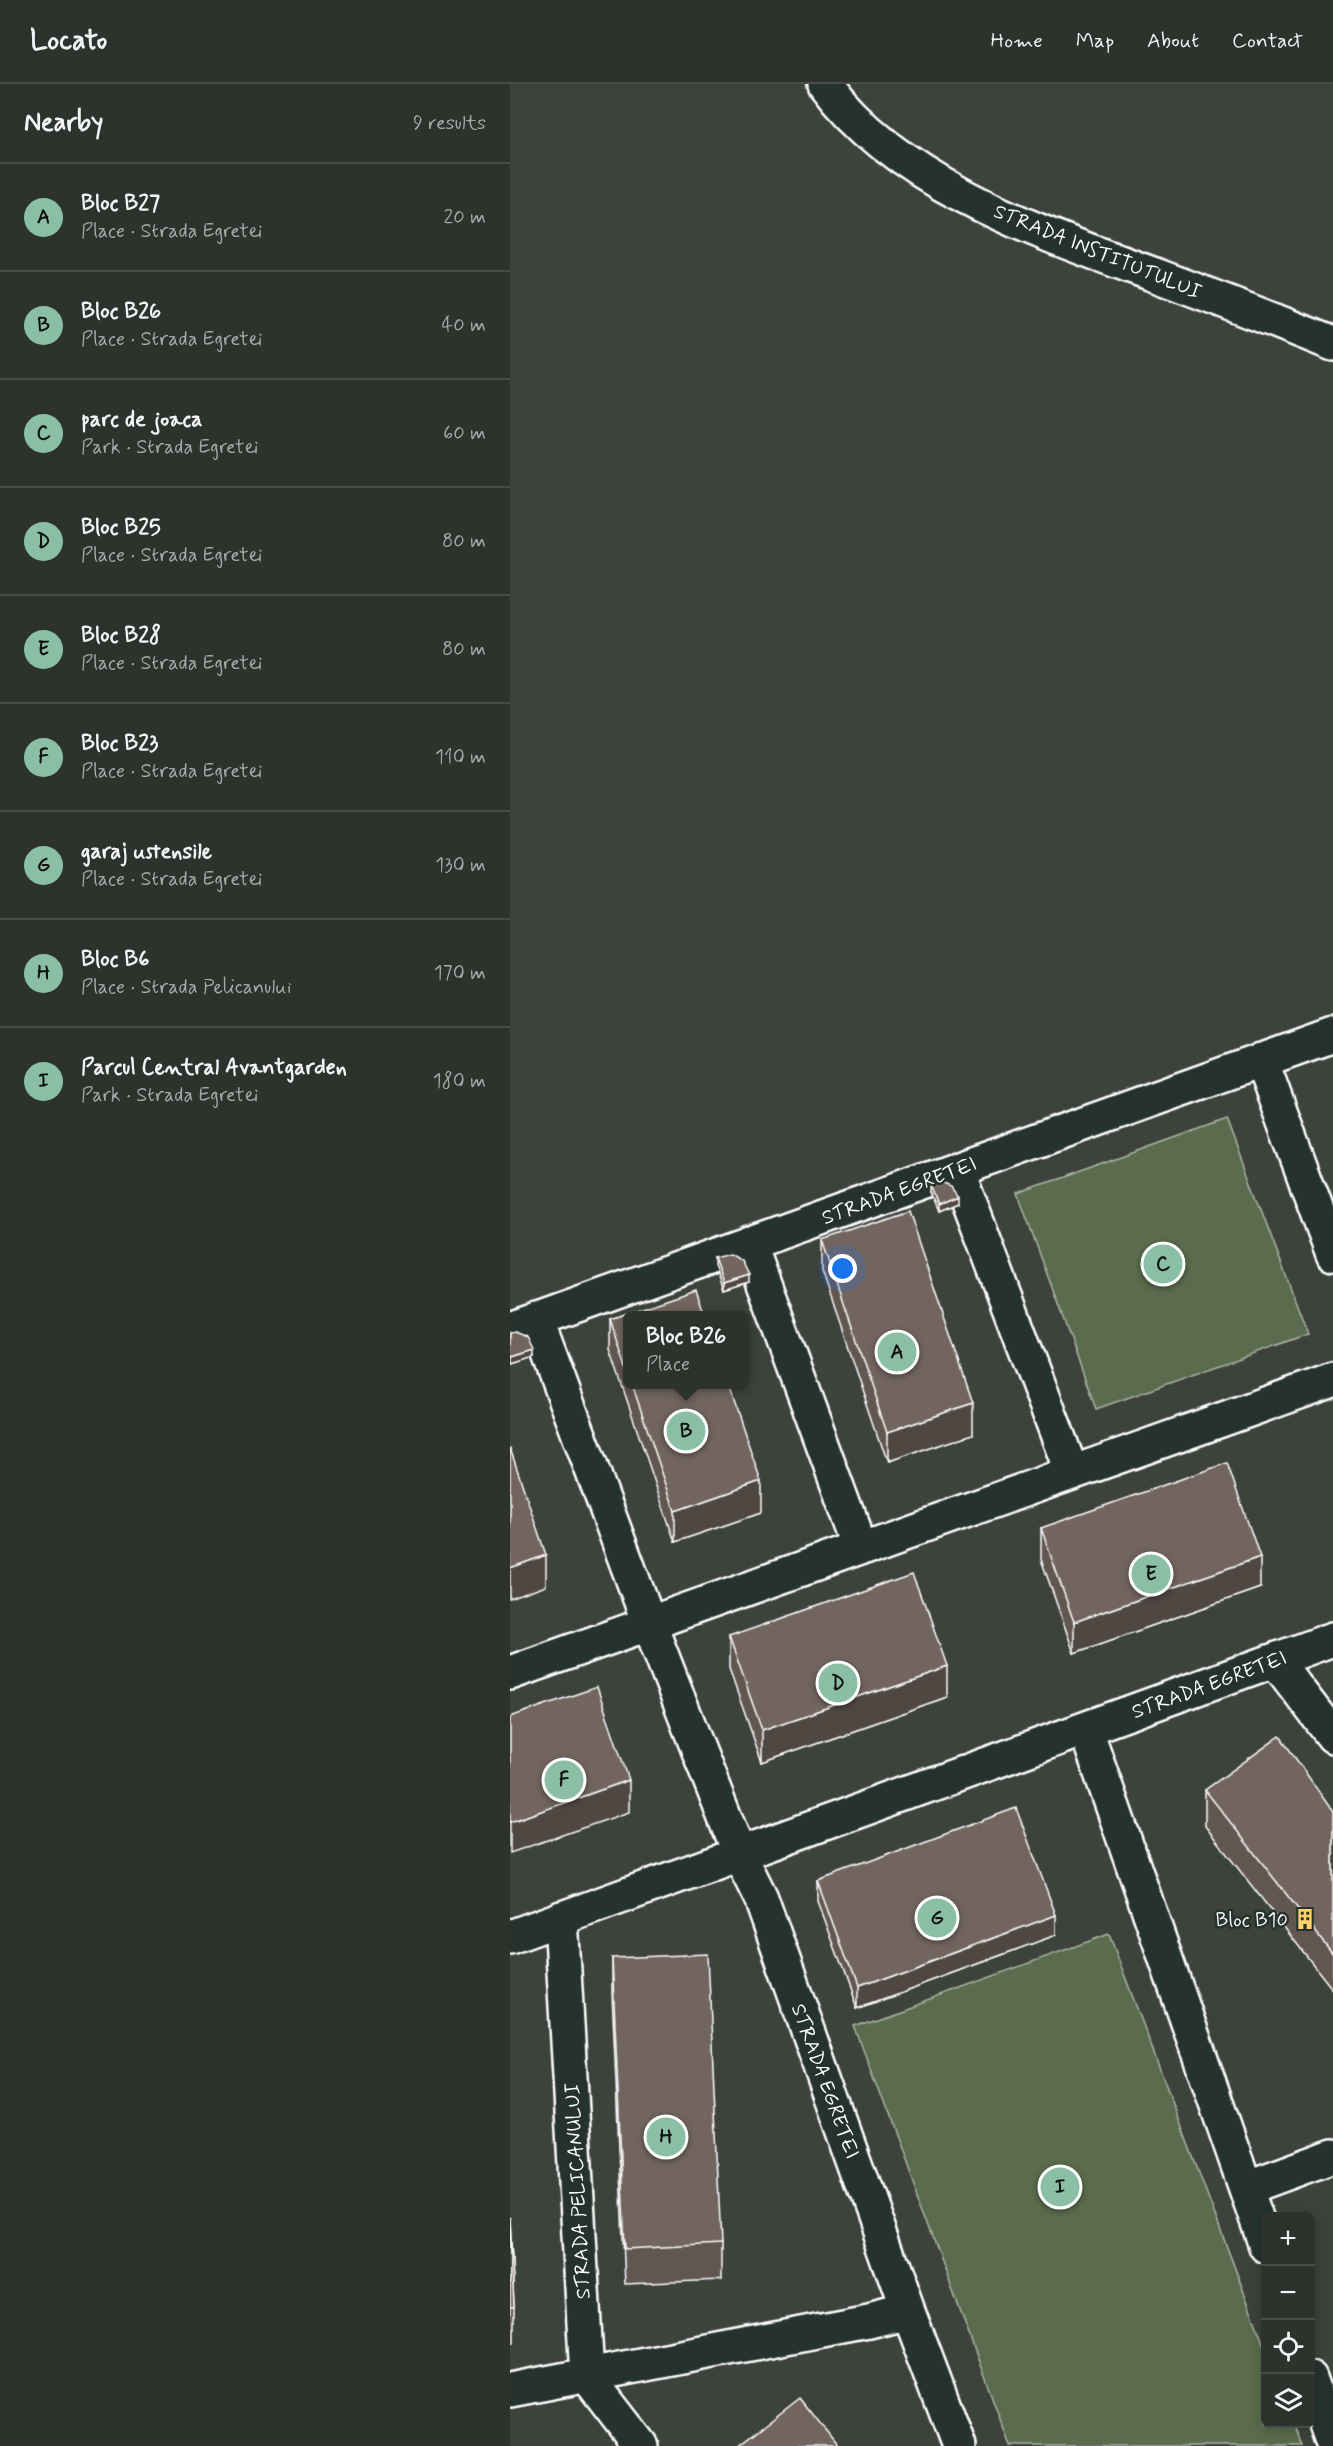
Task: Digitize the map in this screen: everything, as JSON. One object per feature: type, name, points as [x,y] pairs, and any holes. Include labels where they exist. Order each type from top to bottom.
[{"type":"street","name":"STRADA INSTITUTULUI","points":[[825,84],[837,100],[888,148],[958,193],[1025,227],[1333,344]]},
{"type":"street","name":"STRADA EGRETEI","points":[[958,2446],[761,1898],[739,1854],[649,1623],[523,1324],[1333,1035]]},
{"type":"street","points":[[1261,1060],[1333,1254]]},
{"type":"street","points":[[957,1169],[1072,1473]]},
{"type":"street","points":[[749,1243],[861,1548]]},
{"type":"street","points":[[510,1673],[1333,1380]]},
{"type":"street","name":"STRADA EGRETEI","points":[[510,1937],[1333,1639]]},
{"type":"street","points":[[1275,1660],[1333,1736]]},
{"type":"street","points":[[1086,1730],[1261,2232]]},
{"type":"street","name":"STRADA PELICANULUI","points":[[561,1918],[587,2376]]},
{"type":"street","points":[[1246,2188],[1333,2156]]},
{"type":"street","points":[[510,2390],[869,2321],[908,2311]]},
{"type":"street","points":[[587,2376],[641,2446]]},
{"type":"street","points":[[1315,2390],[1333,2444]]},
{"type":"green space","points":[[1227,1119],[1308,1334],[1096,1409],[1018,1194]]},
{"type":"green space","points":[[1109,1934],[1261,2337],[1261,2428],[1295,2428],[1302,2446],[1010,2446],[855,2026]]},
{"type":"building","points":[[941,1182],[951,1186],[958,1196],[939,1204],[931,1185]]},
{"type":"building","points":[[908,1211],[973,1403],[887,1432],[822,1240]]},
{"type":"building","points":[[730,1254],[742,1261],[749,1275],[724,1283],[715,1258]]},
{"type":"building","points":[[696,1290],[703,1311],[634,1311]]},
{"type":"building","points":[[623,1315],[623,1359],[610,1319]]},
{"type":"building","points":[[515,1332],[528,1337],[534,1350],[512,1357],[510,1333]]},
{"type":"building","points":[[634,1389],[730,1389],[761,1481],[675,1511]]},
{"type":"building","points":[[510,1448],[546,1555],[510,1568]]},
{"type":"building","points":[[1227,1463],[1260,1557],[1074,1622],[1041,1528]]},
{"type":"building","points":[[914,1572],[947,1666],[762,1730],[729,1637]]},
{"type":"building","points":[[597,1687],[629,1780],[510,1822],[510,1717]]},
{"type":"building","name":"Bloc B10","points":[[1280,1736],[1333,1812],[1333,1954],[1205,1790]]},
{"type":"building","points":[[1016,1808],[1056,1915],[857,1988],[818,1881]]},
{"type":"building","points":[[708,1954],[721,2244],[625,2249],[612,1958]]},
{"type":"building","points":[[510,2217],[514,2307],[510,2307]]},
{"type":"building","points":[[800,2398],[838,2446],[738,2446]]},
{"type":"place","name":"parc de joaca","points":[[1163,1264]]},
{"type":"place","name":"Bloc B27","points":[[897,1352]]},
{"type":"place","name":"Bloc B26","points":[[686,1431]]},
{"type":"place","name":"Bloc B28","points":[[1151,1574]]},
{"type":"place","name":"Bloc B25","points":[[838,1683]]},
{"type":"place","name":"Bloc B23","points":[[564,1780]]},
{"type":"place","name":"garaj ustensile","points":[[937,1918]]},
{"type":"place","name":"Bloc B10","points":[[1305,1919]]},
{"type":"place","name":"Bloc B6","points":[[666,2137]]},
{"type":"place","name":"Parcul Central Avantgarden","points":[[1060,2187]]}]
